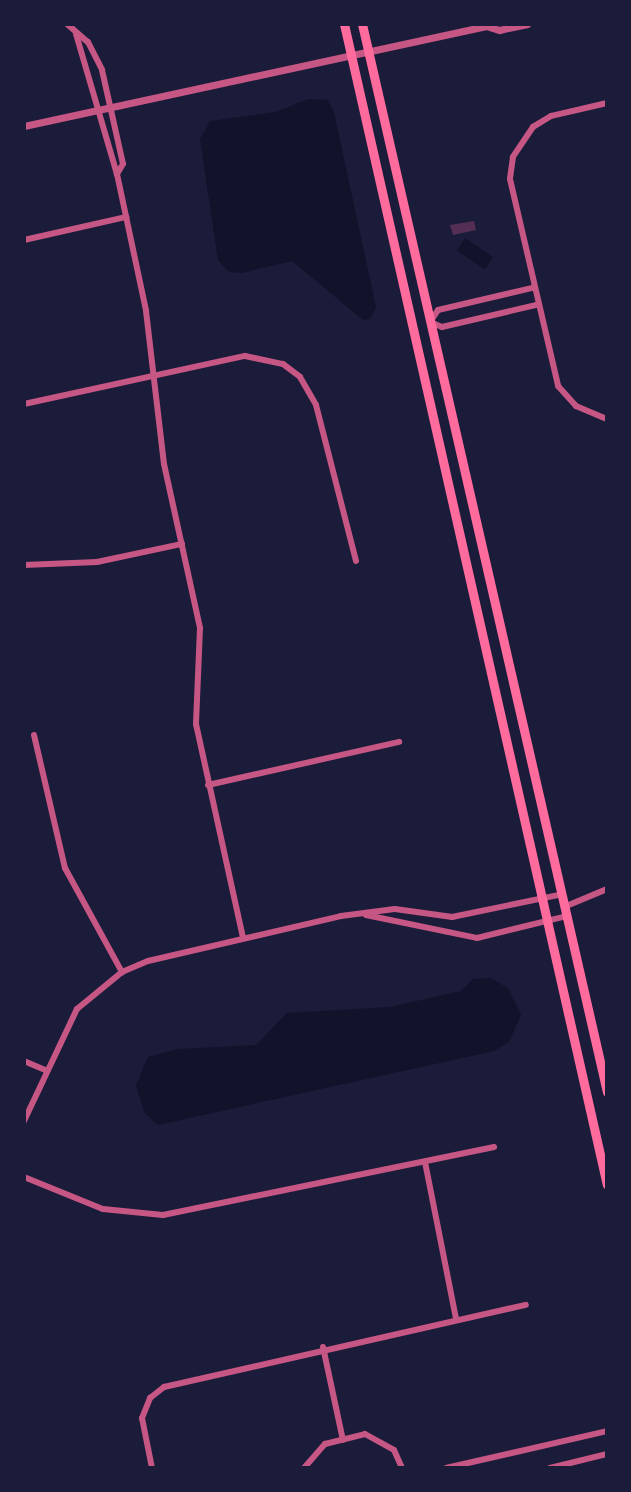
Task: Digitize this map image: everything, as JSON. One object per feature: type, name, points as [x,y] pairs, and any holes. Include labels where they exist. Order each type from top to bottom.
[{"type":"main road","points":[[344,24],[544,918],[607,1185]]},
{"type":"main road","points":[[362,24],[558,895],[607,1092]]},
{"type":"main road","points":[[464,556],[483,552]]},
{"type":"street","points":[[68,24],[97,59],[123,164],[117,174]]},
{"type":"street","points":[[24,126],[487,25],[499,30],[527,24]]},
{"type":"street","points":[[76,34],[117,174],[126,217],[153,376],[164,464],[200,628],[195,709],[208,785],[243,938]]},
{"type":"street","points":[[607,103],[542,120],[526,135],[513,157],[511,190],[536,305],[558,386],[576,406],[607,419]]},
{"type":"street","points":[[24,240],[126,217]]},
{"type":"street","points":[[430,322],[438,310],[533,292]]},
{"type":"street","points":[[414,326],[430,322],[442,327],[536,305]]},
{"type":"street","points":[[24,404],[245,356],[273,360],[292,370],[316,405],[356,561]]},
{"type":"street","points":[[24,565],[97,562],[182,544]]},
{"type":"street","points":[[34,735],[65,868],[122,972]]},
{"type":"street","points":[[208,785],[399,742]]},
{"type":"street","points":[[362,914],[437,931],[491,937],[562,912],[607,889]]},
{"type":"street","points":[[24,1121],[45,1070],[77,1009],[122,972],[243,938],[362,914],[395,909],[439,917],[558,895]]},
{"type":"street","points":[[437,931],[439,917]]},
{"type":"street","points":[[24,1061],[45,1070]]},
{"type":"street","points":[[24,1177],[103,1209],[154,1216],[494,1147]]},
{"type":"street","points":[[425,1162],[456,1318]]},
{"type":"street","points":[[152,1468],[142,1418],[155,1391],[323,1347],[526,1305]]},
{"type":"street","points":[[323,1347],[343,1440]]},
{"type":"street","points":[[446,1468],[607,1431]]},
{"type":"street","points":[[304,1468],[320,1448],[365,1434],[382,1440],[402,1468]]},
{"type":"street","points":[[550,1468],[607,1454]]},
{"type":"shaded area","points":[[308,99],[328,100],[334,112],[376,307],[370,319],[363,320],[292,261],[242,273],[229,272],[218,260],[200,139],[210,121],[276,112]]},
{"type":"shaded area","points":[[465,238],[493,257],[485,269],[457,250]]},
{"type":"shaded area","points":[[490,978],[508,988],[521,1015],[509,1042],[494,1051],[158,1125],[144,1112],[136,1085],[148,1057],[178,1049],[256,1045],[287,1013],[389,1007],[461,991],[473,979]]},
{"type":"building","points":[[474,221],[476,230],[453,235],[450,225]]}]
